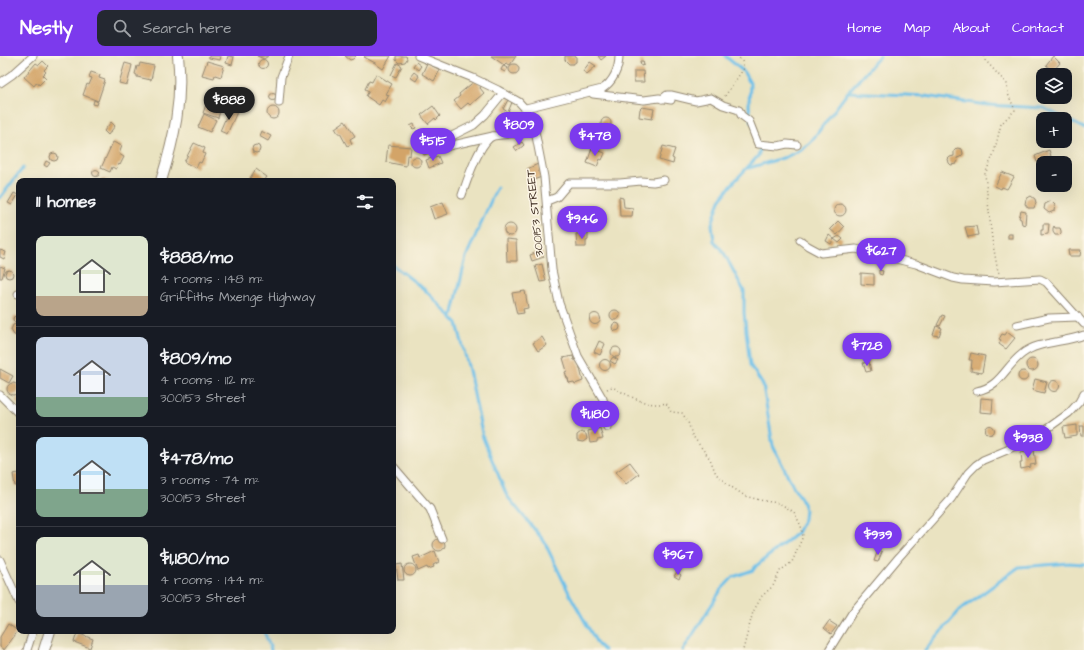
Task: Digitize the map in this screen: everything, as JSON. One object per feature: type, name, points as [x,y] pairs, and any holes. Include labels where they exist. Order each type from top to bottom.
[{"type":"street","points":[[0,83],[13,74],[33,56]]},
{"type":"street","points":[[162,178],[177,119],[180,76],[178,56]]},
{"type":"street","points":[[279,103],[281,77],[290,56]]},
{"type":"street","points":[[418,56],[473,78],[519,102],[526,108],[602,89],[611,81],[617,70],[619,56]]},
{"type":"street","points":[[503,93],[485,115],[474,125],[452,136],[444,147],[493,136],[535,131]]},
{"type":"street","points":[[586,93],[644,100],[671,100]]},
{"type":"street","points":[[662,99],[667,95],[696,101],[711,98],[723,105],[739,110],[740,115],[748,119],[758,144],[778,146],[786,144],[797,145]]},
{"type":"street","name":"300153 STREET","points":[[526,108],[532,118],[544,177],[552,270],[559,303],[578,356],[599,391],[606,406],[606,427]]},
{"type":"street","points":[[462,195],[478,154],[486,141],[493,136]]},
{"type":"street","points":[[547,200],[556,197],[570,183],[653,182],[664,180]]},
{"type":"street","points":[[800,240],[821,253],[856,248],[916,264],[953,278],[994,282],[1040,279],[1046,282],[1084,324]]},
{"type":"street","points":[[1017,325],[1049,318],[1078,318]]},
{"type":"street","points":[[977,391],[986,389],[995,383],[1021,354],[1031,348],[1084,335]]},
{"type":"street","points":[[829,650],[852,613],[899,557],[951,499],[968,473],[983,460],[1027,441],[1046,430],[1068,413],[1079,402],[1084,393]]},
{"type":"street","points":[[0,395],[16,411]]},
{"type":"street","points":[[396,469],[430,509],[442,539]]},
{"type":"street","points":[[0,560],[16,595]]},
{"type":"street","points":[[27,650],[32,634]]},
{"type":"street","points":[[44,650],[48,634]]},
{"type":"path","points":[[734,108],[722,100],[744,68],[742,61],[738,56]]},
{"type":"path","points":[[984,56],[985,60],[1007,84],[1008,94],[1015,110],[1001,124],[994,153],[985,174],[992,238],[998,272],[1009,281]]},
{"type":"path","points":[[599,391],[612,387],[648,404],[666,403],[672,412],[682,413],[688,422],[692,435],[710,459],[716,474],[745,496],[779,503],[794,512],[800,521],[803,536],[792,562],[780,571],[773,586],[762,596],[753,612],[743,650]]},
{"type":"building","points":[[209,56],[221,56],[220,60],[209,58]]},
{"type":"building","points":[[228,56],[234,57],[232,65],[226,63]]},
{"type":"building","points":[[257,56],[268,56],[264,59]]},
{"type":"building","points":[[345,56],[356,56],[350,60]]},
{"type":"building","points":[[391,56],[383,69],[364,57]]},
{"type":"building","points":[[396,56],[406,56],[407,59],[405,62],[399,63],[396,60]]},
{"type":"building","points":[[491,56],[516,56],[510,65],[506,63],[504,65]]},
{"type":"building","points":[[565,56],[576,56],[576,62],[569,64],[565,60]]},
{"type":"building","points":[[598,56],[606,56],[601,60]]},
{"type":"building","points":[[1053,56],[1060,63],[1056,68],[1050,68],[1046,65]]},
{"type":"building","points":[[261,60],[265,60],[267,64],[265,68],[261,68],[259,66],[259,62]]},
{"type":"building","points":[[43,61],[48,66],[44,70],[46,72],[43,75],[46,78],[39,85],[37,82],[34,86],[24,77],[36,63],[39,65]]},
{"type":"building","points":[[207,61],[224,66],[221,77],[215,75],[214,78],[202,75]]},
{"type":"building","points":[[640,61],[643,61],[644,65],[641,66]]},
{"type":"building","points":[[416,62],[421,66],[418,70],[413,66]]},
{"type":"building","points":[[590,62],[596,66],[587,74],[583,71]]},
{"type":"building","points":[[125,63],[132,65],[127,85],[119,83]]},
{"type":"building","points":[[140,63],[154,66],[151,80],[137,77],[135,74],[137,66],[139,67]]},
{"type":"building","points":[[397,63],[402,66],[396,77],[391,75]]},
{"type":"building","points":[[427,63],[440,70],[434,81],[422,74]]},
{"type":"building","points":[[512,64],[516,64],[519,69],[516,74],[512,74],[509,71],[509,67]]},
{"type":"building","points":[[503,66],[508,68],[505,72],[501,70]]},
{"type":"building","points":[[634,71],[643,71],[644,82],[634,82]]},
{"type":"building","points":[[91,72],[100,75],[99,78],[105,80],[98,101],[83,95],[87,84],[89,85],[92,78],[89,77]]},
{"type":"building","points":[[414,72],[419,76],[416,81],[410,77]]},
{"type":"building","points":[[376,74],[392,84],[386,94],[389,95],[385,102],[382,100],[379,105],[366,96],[369,91],[365,89],[369,81],[372,82]]},
{"type":"building","points":[[476,80],[484,93],[470,105],[468,103],[461,109],[454,101],[460,96],[459,94]]},
{"type":"building","points":[[273,93],[276,94],[276,100],[273,101],[270,100],[269,97],[270,94]]},
{"type":"building","points":[[509,98],[513,100],[508,112],[503,109]]},
{"type":"building","points":[[94,100],[98,102],[97,105],[93,104]]},
{"type":"building","points":[[207,102],[221,107],[218,118],[203,113]]},
{"type":"building","points":[[433,106],[440,116],[428,124],[421,115]]},
{"type":"building","points":[[271,107],[275,107],[279,113],[275,119],[271,119],[267,115],[267,111]]},
{"type":"building","points":[[642,107],[654,109],[652,119],[639,117],[640,109]]},
{"type":"building","points":[[230,108],[237,112],[227,134],[220,131]]},
{"type":"building","points":[[204,114],[216,120],[210,132],[198,127]]},
{"type":"building","points":[[606,118],[611,123],[606,128],[601,123]]},
{"type":"building","points":[[345,121],[355,136],[350,139],[352,144],[347,146],[340,133],[338,133],[335,128]]},
{"type":"building","points":[[111,122],[115,126],[108,135],[104,131]]},
{"type":"building","points":[[414,124],[416,128],[413,129],[410,126]]},
{"type":"building","points":[[261,131],[271,136],[268,141],[259,136]]},
{"type":"building","points":[[432,139],[436,146],[432,148],[434,151],[424,155],[421,148],[416,150],[414,146]]},
{"type":"building","points":[[113,142],[122,146],[119,154],[124,157],[120,165],[119,164],[116,169],[112,167],[110,172],[101,168]]},
{"type":"building","points":[[522,142],[524,145],[517,151],[514,147]]},
{"type":"building","points":[[194,143],[205,148],[203,153],[205,154],[201,163],[199,162],[196,168],[184,162]]},
{"type":"building","points":[[254,145],[258,145],[260,149],[258,153],[254,153],[252,151],[252,147]]},
{"type":"building","points":[[388,145],[411,147],[410,156],[407,155],[406,166],[386,162]]},
{"type":"building","points":[[663,146],[675,149],[672,158],[674,159],[673,164],[659,160]]},
{"type":"building","points":[[592,148],[605,153],[602,160],[600,159],[597,167],[587,163]]},
{"type":"building","points":[[957,148],[962,149],[963,154],[957,158],[958,161],[956,164],[951,165],[948,159],[954,156],[954,151]]},
{"type":"building","points":[[1049,150],[1051,156],[1036,156],[1036,159],[1035,156]]},
{"type":"building","points":[[52,153],[56,153],[58,157],[56,161],[52,161],[50,159],[50,155]]},
{"type":"building","points":[[438,156],[441,163],[429,168],[426,160]]},
{"type":"building","points":[[414,157],[418,157],[421,162],[418,167],[414,167],[411,164],[411,160]]},
{"type":"building","points":[[46,161],[50,163],[47,167],[44,165]]},
{"type":"building","points":[[538,164],[544,176],[531,181],[527,169]]},
{"type":"building","points":[[96,169],[99,170],[99,176],[96,177],[93,176],[92,173],[93,170]]},
{"type":"building","points":[[256,169],[267,177],[266,178],[250,178]]},
{"type":"building","points":[[1002,172],[1014,177],[1007,189],[1002,187],[1001,189],[995,186]]},
{"type":"building","points":[[14,193],[16,194],[16,198],[12,205],[8,203]]},
{"type":"building","points":[[1031,196],[1035,199],[1036,203],[1034,208],[1028,208],[1025,204],[1026,199]]},
{"type":"building","points":[[619,197],[623,198],[624,207],[633,208],[632,216],[620,216]]},
{"type":"building","points":[[1051,201],[1055,205],[1054,211],[1049,213],[1044,209],[1045,204]]},
{"type":"building","points":[[443,202],[448,214],[434,219],[430,207]]},
{"type":"building","points":[[840,204],[844,206],[846,210],[844,214],[840,216],[836,214],[834,210],[836,206]]},
{"type":"building","points":[[577,210],[580,211],[580,217],[577,218],[574,217],[573,214],[574,211]]},
{"type":"building","points":[[1021,211],[1026,212],[1025,225],[1022,224],[1021,219],[1019,218]]},
{"type":"building","points":[[578,219],[582,219],[586,225],[582,231],[578,231],[574,227],[574,223]]},
{"type":"building","points":[[838,221],[844,227],[837,235],[830,229]]},
{"type":"building","points":[[508,224],[512,224],[516,230],[512,236],[508,236],[504,232],[504,228]]},
{"type":"building","points":[[1043,224],[1049,224],[1048,234],[1041,235],[1041,230],[1043,230]]},
{"type":"building","points":[[976,226],[978,235],[968,237],[965,227]]},
{"type":"building","points":[[1054,226],[1055,228],[1060,228],[1061,233],[1059,235],[1055,235],[1053,232]]},
{"type":"building","points":[[588,233],[586,247],[577,247],[576,234]]},
{"type":"building","points":[[1008,234],[1012,234],[1012,238],[1008,238]]},
{"type":"building","points":[[829,235],[834,239],[831,244],[826,241]]},
{"type":"building","points":[[839,236],[843,239],[839,243],[834,239]]},
{"type":"building","points":[[506,239],[516,240],[517,261],[507,261]]},
{"type":"building","points":[[0,250],[6,252],[4,259],[0,257]]},
{"type":"building","points":[[1068,250],[1081,250],[1080,256],[1069,256]]},
{"type":"building","points":[[541,251],[544,257],[532,261],[530,255]]},
{"type":"building","points":[[542,264],[546,281],[540,282],[535,266]]},
{"type":"building","points":[[0,266],[5,268],[2,278],[0,278]]},
{"type":"building","points":[[9,270],[12,271],[12,277],[9,278],[6,277],[5,274],[6,271]]},
{"type":"building","points":[[879,270],[883,271],[882,275],[879,274]]},
{"type":"building","points":[[861,273],[874,274],[874,285],[861,284]]},
{"type":"building","points":[[525,291],[528,308],[523,309],[524,313],[517,314],[512,293]]},
{"type":"building","points":[[613,310],[617,310],[619,311],[619,319],[613,320],[610,317],[610,313]]},
{"type":"building","points":[[593,314],[597,314],[599,315],[599,323],[593,324],[590,321],[590,317]]},
{"type":"building","points":[[942,315],[945,316],[940,326],[937,325]]},
{"type":"building","points":[[16,316],[16,322],[13,319]]},
{"type":"building","points":[[614,323],[618,323],[620,327],[618,331],[614,331],[612,329],[612,325]]},
{"type":"building","points":[[16,324],[16,335],[11,330],[13,325]]},
{"type":"building","points":[[936,326],[942,328],[939,336],[933,335]]},
{"type":"building","points":[[1007,332],[1015,338],[1006,349],[999,344],[1001,340],[999,339],[1002,334],[1005,335]]},
{"type":"building","points":[[542,337],[547,345],[538,351],[533,343]]},
{"type":"building","points":[[599,341],[605,344],[600,355],[594,352]]},
{"type":"building","points":[[616,347],[621,352],[616,357],[611,352]]},
{"type":"building","points":[[971,353],[985,356],[982,373],[971,371],[972,360],[969,360]]},
{"type":"building","points":[[573,356],[574,360],[578,360],[583,381],[575,384],[574,382],[569,383],[565,372],[567,371],[563,358]]},
{"type":"building","points":[[613,357],[618,360],[615,364],[610,361]]},
{"type":"building","points":[[605,359],[609,361],[611,365],[609,369],[605,371],[601,369],[599,365],[601,361]]},
{"type":"building","points":[[1030,359],[1034,359],[1038,365],[1034,371],[1030,371],[1026,367],[1026,363]]},
{"type":"building","points":[[869,362],[871,371],[866,372],[863,363]]},
{"type":"building","points":[[0,369],[13,376],[9,383],[0,378]]},
{"type":"building","points":[[1023,371],[1028,376],[1023,381],[1018,376]]},
{"type":"building","points":[[1035,379],[1047,382],[1044,393],[1032,390]]},
{"type":"building","points":[[1052,381],[1056,381],[1058,382],[1058,390],[1052,391],[1049,388],[1049,384]]},
{"type":"building","points":[[11,383],[15,383],[16,394],[11,395],[7,391],[7,387]]},
{"type":"building","points":[[981,398],[993,399],[992,413],[980,412]]},
{"type":"building","points":[[1077,425],[1077,436],[1065,438],[1063,427]]},
{"type":"building","points":[[988,426],[992,426],[994,430],[992,434],[988,434],[986,432],[986,428]]},
{"type":"building","points":[[1080,426],[1084,426],[1084,436],[1081,436]]},
{"type":"building","points":[[600,428],[603,439],[590,443],[588,431]]},
{"type":"building","points":[[581,432],[586,434],[587,439],[583,442],[577,441],[577,435]]},
{"type":"building","points":[[1034,450],[1036,464],[1030,465],[1031,467],[1021,469],[1021,452]]},
{"type":"building","points":[[630,462],[639,474],[626,484],[616,472]]},
{"type":"building","points":[[13,474],[16,474],[15,486]]},
{"type":"building","points":[[439,539],[443,541],[445,545],[443,549],[439,551],[435,549],[433,545],[435,541]]},
{"type":"building","points":[[878,550],[882,552],[878,562],[874,561]]},
{"type":"building","points":[[435,551],[439,562],[433,565],[434,567],[428,569],[427,567],[418,571],[413,557],[419,555],[420,558]]},
{"type":"building","points":[[402,564],[404,580],[398,580],[396,565]]},
{"type":"building","points":[[408,564],[412,564],[416,570],[412,576],[408,576],[404,572],[404,568]]},
{"type":"building","points":[[677,572],[681,575],[679,579],[674,576]]},
{"type":"building","points":[[829,621],[837,626],[831,634],[824,628]]},
{"type":"building","points":[[8,624],[16,630],[16,634],[4,650],[0,647],[0,637]]},
{"type":"building","points":[[77,634],[93,639],[90,648],[74,642]]},
{"type":"waterway","points":[[725,56],[743,71],[750,83],[749,106],[751,122]]},
{"type":"waterway","points":[[749,168],[786,157],[810,143],[848,92],[880,56]]},
{"type":"waterway","points":[[848,92],[925,96],[987,105],[1044,108],[1084,128]]},
{"type":"waterway","points":[[683,650],[721,590],[733,577],[753,570],[797,533],[804,519],[805,509],[801,498],[793,486],[773,446],[763,385],[750,365],[744,313],[744,291],[724,253],[714,241],[712,224],[720,200],[732,184],[758,156],[760,149],[758,144]]},
{"type":"waterway","points":[[0,198],[23,168]]},
{"type":"waterway","points":[[452,317],[466,257],[497,187]]},
{"type":"waterway","points":[[396,267],[425,290],[457,323],[469,370],[483,438],[507,496],[544,541],[570,595],[598,645],[604,650]]},
{"type":"waterway","points":[[925,650],[961,609],[1019,567],[1069,563],[1084,564]]},
{"type":"waterway","points":[[265,634],[271,650]]}]
